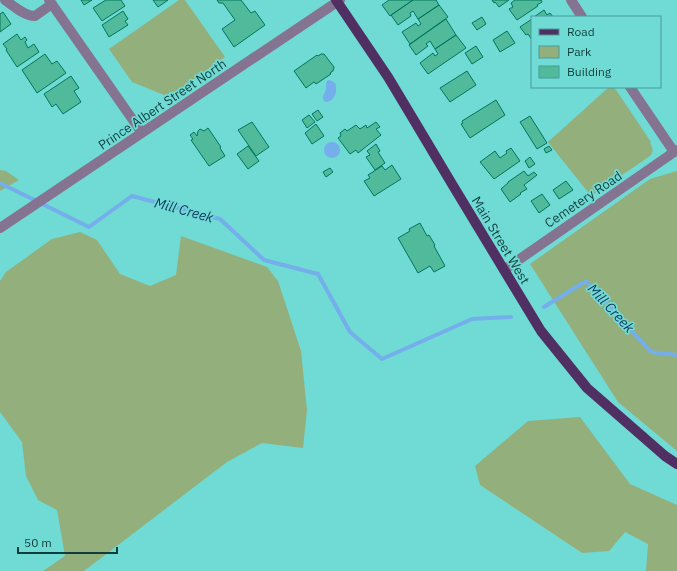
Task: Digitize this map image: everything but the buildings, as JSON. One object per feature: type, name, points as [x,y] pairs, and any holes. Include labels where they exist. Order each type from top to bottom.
[{"type":"main road","name":"Main Street West","points":[[338,1],[416,122],[541,331],[587,388],[665,456],[677,464]]},
{"type":"street","points":[[5,0],[26,14],[32,16],[35,16],[51,2],[142,133]]},
{"type":"street","points":[[571,0],[581,16]]},
{"type":"street","name":"Prince Albert Street North","points":[[0,228],[338,1]]},
{"type":"street","points":[[631,88],[675,151]]},
{"type":"street","name":"Cemetery Road","points":[[504,270],[675,151]]},
{"type":"green space","points":[[179,0],[185,0],[225,57],[169,97],[132,82],[109,49]]},
{"type":"green space","points":[[608,88],[615,88],[651,142],[653,151],[650,156],[591,196],[548,142]]},
{"type":"green space","points":[[0,170],[6,171],[19,180],[0,191]]},
{"type":"green space","points":[[677,171],[677,451],[618,402],[530,264],[650,179]]},
{"type":"green space","points":[[80,232],[97,240],[120,274],[150,286],[176,275],[181,236],[267,267],[278,281],[301,351],[307,410],[303,448],[262,443],[227,462],[84,571],[43,571],[65,556],[57,510],[38,500],[26,476],[22,442],[0,412],[0,281],[6,272],[52,239]]},
{"type":"green space","points":[[580,417],[630,484],[677,505],[677,571],[646,571],[648,544],[625,532],[609,551],[582,553],[480,485],[475,466],[528,421]]},
{"type":"water","points":[[328,80],[335,83],[336,93],[331,100],[325,102],[323,96]]},
{"type":"water","points":[[332,142],[339,147],[340,150],[335,157],[332,158],[325,153],[324,150],[329,143]]},
{"type":"waterway","name":"Mill Creek","points":[[0,183],[89,227],[132,196],[220,219],[264,260],[318,274],[350,332],[382,359],[472,319],[511,317]]},
{"type":"waterway","name":"Mill Creek","points":[[544,307],[586,281],[651,352],[677,355]]}]
